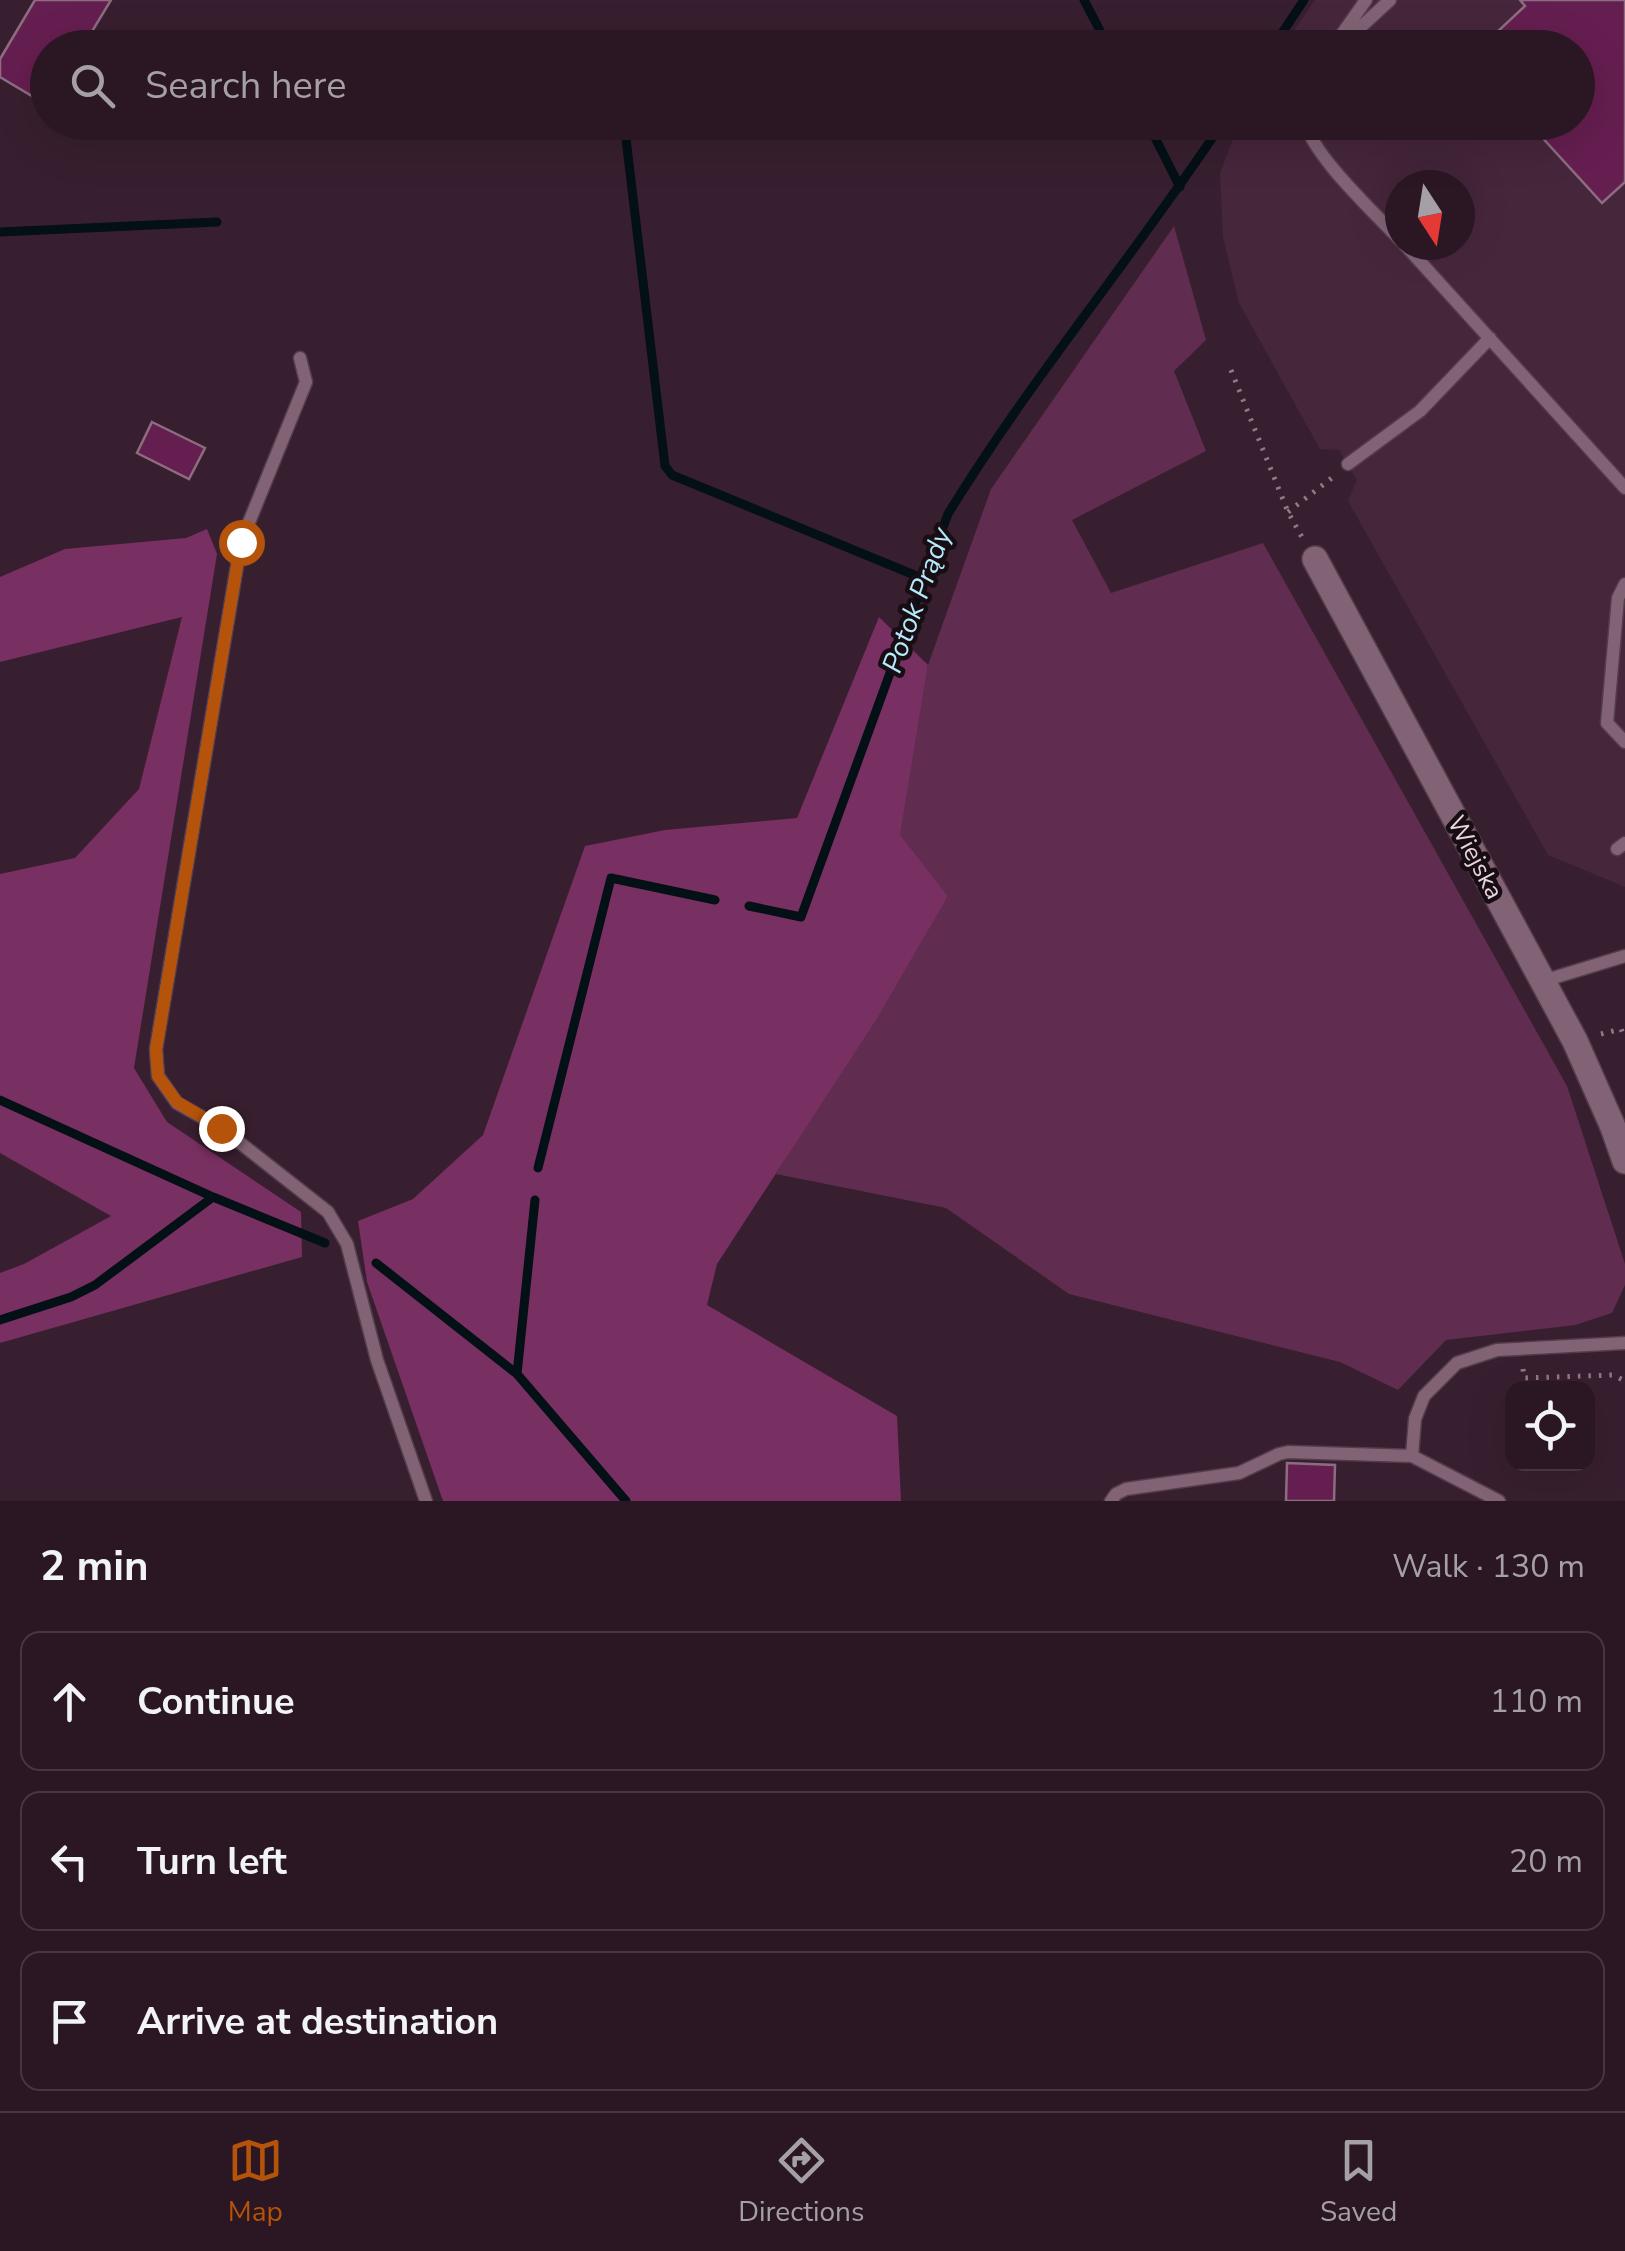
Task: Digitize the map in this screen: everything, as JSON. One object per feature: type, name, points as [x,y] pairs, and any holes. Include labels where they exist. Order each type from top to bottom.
[{"type":"street","name":"Wiejska","points":[[1314,558],[1574,1041],[1625,1162]]},
{"type":"lane","points":[[1347,30],[1366,0]]},
{"type":"lane","points":[[1356,30],[1390,0]]},
{"type":"lane","points":[[1312,140],[1320,154],[1385,224]]},
{"type":"lane","points":[[1418,260],[1625,488]]},
{"type":"lane","points":[[1348,464],[1420,411],[1490,338]]},
{"type":"lane","points":[[300,358],[306,382],[241,542],[156,1050],[158,1076],[177,1102],[221,1128],[328,1212],[346,1244],[377,1360],[426,1501]]},
{"type":"lane","points":[[1625,584],[1618,598],[1608,724],[1625,742]]},
{"type":"lane","points":[[1543,981],[1625,956]]},
{"type":"lane","points":[[1412,1456],[1414,1419],[1424,1396],[1457,1364],[1498,1350],[1625,1343]]},
{"type":"lane","points":[[1111,1501],[1126,1489],[1239,1473],[1288,1452],[1412,1456],[1499,1501]]},
{"type":"path","points":[[1231,370],[1288,512],[1314,558]]},
{"type":"path","points":[[1288,512],[1348,464]]},
{"type":"path","points":[[1521,1349],[1524,1378],[1613,1375],[1625,1381]]},
{"type":"shaded area","points":[[1315,0],[1625,0],[1625,887],[1548,855],[1348,501],[1357,480],[1339,450],[1320,449],[1239,303],[1223,237],[1220,173],[1233,140],[1595,140],[1595,30],[1295,30]]},
{"type":"shaded area","points":[[1174,226],[1206,340],[1174,371],[1206,451],[1072,520],[1111,593],[1263,543],[1567,1086],[1625,1264],[1625,1285],[1612,1313],[1575,1325],[1446,1340],[1398,1390],[1340,1362],[1069,1294],[946,1208],[776,1174],[948,896],[899,835],[928,665],[991,489]]},
{"type":"shaded area","points":[[207,529],[217,554],[134,1068],[167,1122],[301,1212],[302,1257],[0,1343],[0,1273],[111,1216],[0,1153],[0,874],[75,858],[139,789],[182,617],[0,662],[0,577],[65,549],[186,538]]},
{"type":"shaded area","points":[[879,617],[928,665],[900,835],[948,896],[876,1020],[717,1264],[707,1305],[897,1416],[901,1501],[443,1501],[367,1282],[358,1221],[413,1199],[483,1135],[585,846],[665,830],[797,818]]},
{"type":"building","points":[[35,0],[111,0],[93,30],[30,30],[30,95],[0,77],[0,59]]},
{"type":"building","points":[[1520,0],[1625,0],[1625,182],[1602,203],[1544,140],[1595,140],[1595,30],[1499,30],[1525,6]]},
{"type":"building","points":[[152,422],[205,448],[189,479],[137,453]]},
{"type":"building","points":[[1287,1463],[1335,1465],[1334,1501],[1286,1501]]},
{"type":"waterway","points":[[1084,0],[1100,30]]},
{"type":"waterway","name":"Potok Prądy","points":[[1284,30],[1304,0]]},
{"type":"waterway","points":[[626,140],[665,466],[672,475],[924,579]]},
{"type":"waterway","points":[[1156,140],[1180,187]]},
{"type":"waterway","name":"Potok Prądy","points":[[749,906],[801,917],[948,514],[1014,414],[1211,140]]},
{"type":"waterway","points":[[0,232],[217,222]]},
{"type":"waterway","name":"Potok Prądy","points":[[538,1168],[611,878],[715,900]]},
{"type":"waterway","points":[[0,1100],[213,1197]]},
{"type":"waterway","points":[[0,1320],[95,1285],[213,1197],[325,1243]]},
{"type":"waterway","name":"Potok Prądy","points":[[535,1200],[517,1374],[626,1501]]},
{"type":"waterway","points":[[376,1263],[517,1374]]},
{"type":"route","points":[[221,1128],[177,1102],[158,1076],[156,1050],[241,542]]}]
